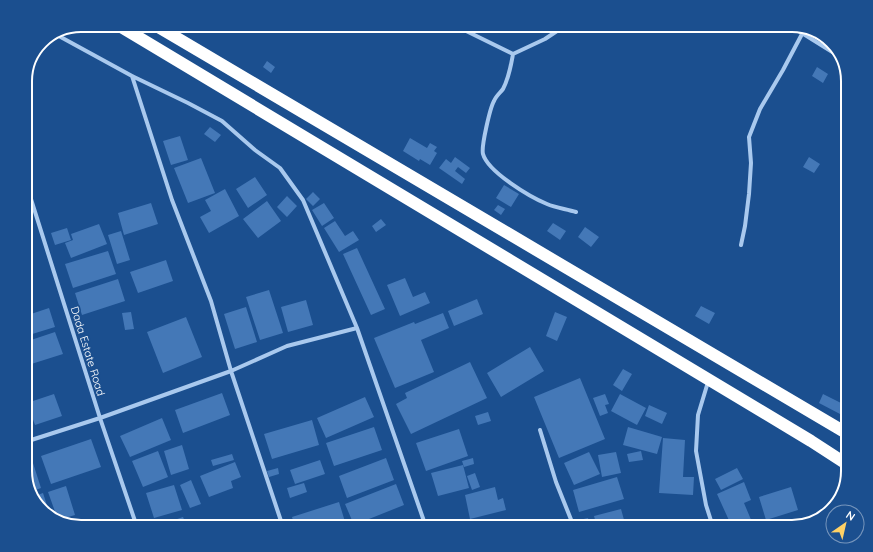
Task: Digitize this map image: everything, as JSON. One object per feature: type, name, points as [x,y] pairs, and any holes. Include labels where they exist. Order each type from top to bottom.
[{"type":"highway","points":[[130,32],[841,461]]},
{"type":"highway","points":[[167,32],[841,430]]},
{"type":"street","points":[[468,32],[513,54]]},
{"type":"street","points":[[513,54],[545,39],[556,32]]},
{"type":"street","points":[[799,32],[831,52]]},
{"type":"street","points":[[741,245],[749,194],[751,162],[749,138],[760,109],[802,34]]},
{"type":"street","points":[[60,37],[132,76],[222,121],[255,150],[280,168],[303,200],[357,328],[424,520]]},
{"type":"street","points":[[513,54],[509,75],[503,88],[494,101],[483,144],[483,153],[486,161],[515,187],[547,204],[576,212]]},
{"type":"street","points":[[132,76],[172,200],[211,301],[231,371],[281,520]]},
{"type":"street","name":"Dada Estate Road","points":[[32,202],[100,418],[135,520]]},
{"type":"street","points":[[32,440],[100,418],[231,371],[287,346],[357,328]]},
{"type":"street","points":[[708,380],[698,415],[696,451],[706,505],[711,520]]},
{"type":"street","points":[[540,430],[556,482],[571,520]]},
{"type":"building","points":[[267,61],[275,67],[271,73],[263,67]]},
{"type":"building","points":[[817,67],[828,74],[823,83],[812,76]]},
{"type":"building","points":[[210,127],[221,135],[215,142],[204,134]]},
{"type":"building","points":[[180,136],[188,160],[171,165],[163,141]]},
{"type":"building","points":[[410,138],[427,148],[430,143],[437,147],[434,151],[437,153],[430,165],[420,159],[419,161],[403,151]]},
{"type":"building","points":[[455,157],[470,168],[466,173],[458,167],[455,171],[465,179],[462,184],[439,168],[446,159],[451,163]]},
{"type":"building","points":[[809,157],[820,164],[814,173],[803,167]]},
{"type":"building","points":[[201,158],[215,193],[188,203],[174,168]]},
{"type":"building","points":[[255,177],[267,195],[248,208],[236,189]]},
{"type":"building","points":[[504,185],[519,194],[511,207],[496,198]]},
{"type":"building","points":[[225,189],[239,216],[209,233],[200,217],[211,211],[205,200]]},
{"type":"building","points":[[313,192],[320,199],[313,206],[306,199]]},
{"type":"building","points":[[287,196],[297,206],[287,217],[277,207]]},
{"type":"building","points":[[267,201],[281,221],[258,238],[243,219]]},
{"type":"building","points":[[151,203],[158,224],[124,235],[118,213]]},
{"type":"building","points":[[324,203],[334,218],[322,226],[312,210]]},
{"type":"building","points":[[498,205],[505,209],[501,215],[494,210]]},
{"type":"building","points":[[381,219],[386,225],[376,232],[372,226]]},
{"type":"building","points":[[335,221],[345,236],[353,231],[359,240],[339,252],[324,228]]},
{"type":"building","points":[[553,223],[566,231],[560,240],[547,231]]},
{"type":"building","points":[[99,224],[107,244],[71,258],[65,243],[73,240],[71,234]]},
{"type":"building","points":[[585,227],[599,237],[591,247],[578,237]]},
{"type":"building","points":[[67,228],[71,240],[55,245],[51,233]]},
{"type":"building","points":[[121,231],[130,260],[117,264],[108,235]]},
{"type":"building","points":[[357,248],[385,309],[371,315],[343,254]]},
{"type":"building","points":[[108,251],[116,274],[73,288],[65,264]]},
{"type":"building","points":[[166,260],[173,281],[138,293],[130,272]]},
{"type":"building","points":[[405,278],[413,297],[425,292],[430,303],[400,316],[387,285]]},
{"type":"building","points":[[118,279],[125,301],[82,315],[75,293]]},
{"type":"building","points":[[269,290],[283,333],[260,340],[246,297]]},
{"type":"building","points":[[477,299],[483,314],[454,326],[448,311]]},
{"type":"building","points":[[306,300],[313,325],[288,332],[281,307]]},
{"type":"building","points":[[701,306],[715,313],[709,324],[695,316]]},
{"type":"building","points":[[246,307],[257,342],[235,349],[224,314]]},
{"type":"building","points":[[49,308],[55,327],[32,334],[32,314]]},
{"type":"building","points":[[131,312],[134,329],[125,330],[122,313]]},
{"type":"building","points":[[555,312],[567,317],[557,341],[546,336]]},
{"type":"building","points":[[443,313],[449,328],[421,340],[434,372],[395,388],[374,338],[414,322],[415,324]]},
{"type":"building","points":[[186,317],[202,357],[163,373],[147,332]]},
{"type":"building","points":[[55,332],[63,354],[32,364],[32,340]]},
{"type":"building","points":[[530,347],[544,371],[501,397],[487,373]]},
{"type":"building","points":[[470,362],[487,398],[411,434],[396,404],[407,398],[405,393]]},
{"type":"building","points":[[623,369],[632,374],[622,391],[613,385]]},
{"type":"building","points":[[580,378],[605,439],[559,458],[534,397]]},
{"type":"building","points":[[222,393],[230,415],[183,433],[175,410]]},
{"type":"building","points":[[54,394],[62,416],[35,425],[32,417],[32,401]]},
{"type":"building","points":[[605,394],[609,404],[605,405],[608,413],[600,416],[593,398]]},
{"type":"building","points":[[620,394],[646,408],[637,425],[611,411]]},
{"type":"building","points":[[823,394],[841,403],[841,412],[840,414],[819,403]]},
{"type":"building","points":[[365,397],[374,417],[326,438],[317,418]]},
{"type":"building","points":[[649,405],[667,413],[662,424],[645,416]]},
{"type":"building","points":[[488,412],[491,421],[478,425],[475,416]]},
{"type":"building","points":[[162,418],[171,440],[130,457],[120,436]]},
{"type":"building","points":[[312,420],[319,445],[272,459],[264,434]]},
{"type":"building","points":[[374,427],[382,450],[334,466],[326,443]]},
{"type":"building","points":[[628,427],[662,437],[657,454],[623,445]]},
{"type":"building","points":[[459,429],[468,456],[426,471],[416,443]]},
{"type":"building","points":[[663,438],[685,440],[683,477],[694,477],[693,495],[659,493]]},
{"type":"building","points":[[91,439],[101,467],[51,484],[41,456]]},
{"type":"building","points":[[182,445],[189,469],[171,475],[164,451]]},
{"type":"building","points":[[158,451],[168,477],[143,487],[132,461]]},
{"type":"building","points":[[641,451],[643,460],[629,462],[627,454]]},
{"type":"building","points":[[589,452],[600,474],[574,485],[564,463]]},
{"type":"building","points":[[616,452],[621,473],[602,477],[598,455]]},
{"type":"building","points":[[232,454],[234,460],[213,466],[211,460]]},
{"type":"building","points":[[386,458],[394,480],[347,498],[339,476]]},
{"type":"building","points":[[473,458],[474,464],[464,467],[462,461]]},
{"type":"building","points":[[32,460],[41,488],[36,490],[33,481]]},
{"type":"building","points":[[320,460],[325,474],[295,484],[290,470]]},
{"type":"building","points":[[235,462],[241,477],[231,481],[233,488],[209,497],[200,476]]},
{"type":"building","points":[[463,465],[469,488],[438,496],[431,473]]},
{"type":"building","points":[[278,468],[279,474],[269,477],[267,471]]},
{"type":"building","points":[[737,468],[743,479],[721,490],[715,479]]},
{"type":"building","points":[[475,473],[480,487],[472,490],[467,476]]},
{"type":"building","points":[[617,477],[624,499],[579,512],[573,490]]},
{"type":"building","points":[[191,480],[201,504],[190,508],[180,485]]},
{"type":"building","points":[[744,482],[751,500],[744,503],[751,520],[729,520],[717,494]]},
{"type":"building","points":[[304,483],[307,492],[290,498],[287,488]]},
{"type":"building","points":[[396,484],[404,505],[366,520],[352,520],[345,504]]},
{"type":"building","points":[[174,485],[182,510],[154,518],[146,493]]},
{"type":"building","points":[[66,486],[75,515],[66,518],[55,513],[48,492]]},
{"type":"building","points":[[495,487],[498,500],[503,498],[506,510],[470,519],[465,495]]},
{"type":"building","points":[[791,487],[798,510],[766,520],[759,497]]},
{"type":"building","points":[[43,493],[48,507],[46,506],[38,495]]},
{"type":"building","points":[[339,502],[344,520],[293,520],[292,517]]},
{"type":"building","points":[[621,509],[624,520],[595,520],[594,516]]},
{"type":"building","points":[[183,517],[184,520],[174,520]]}]
